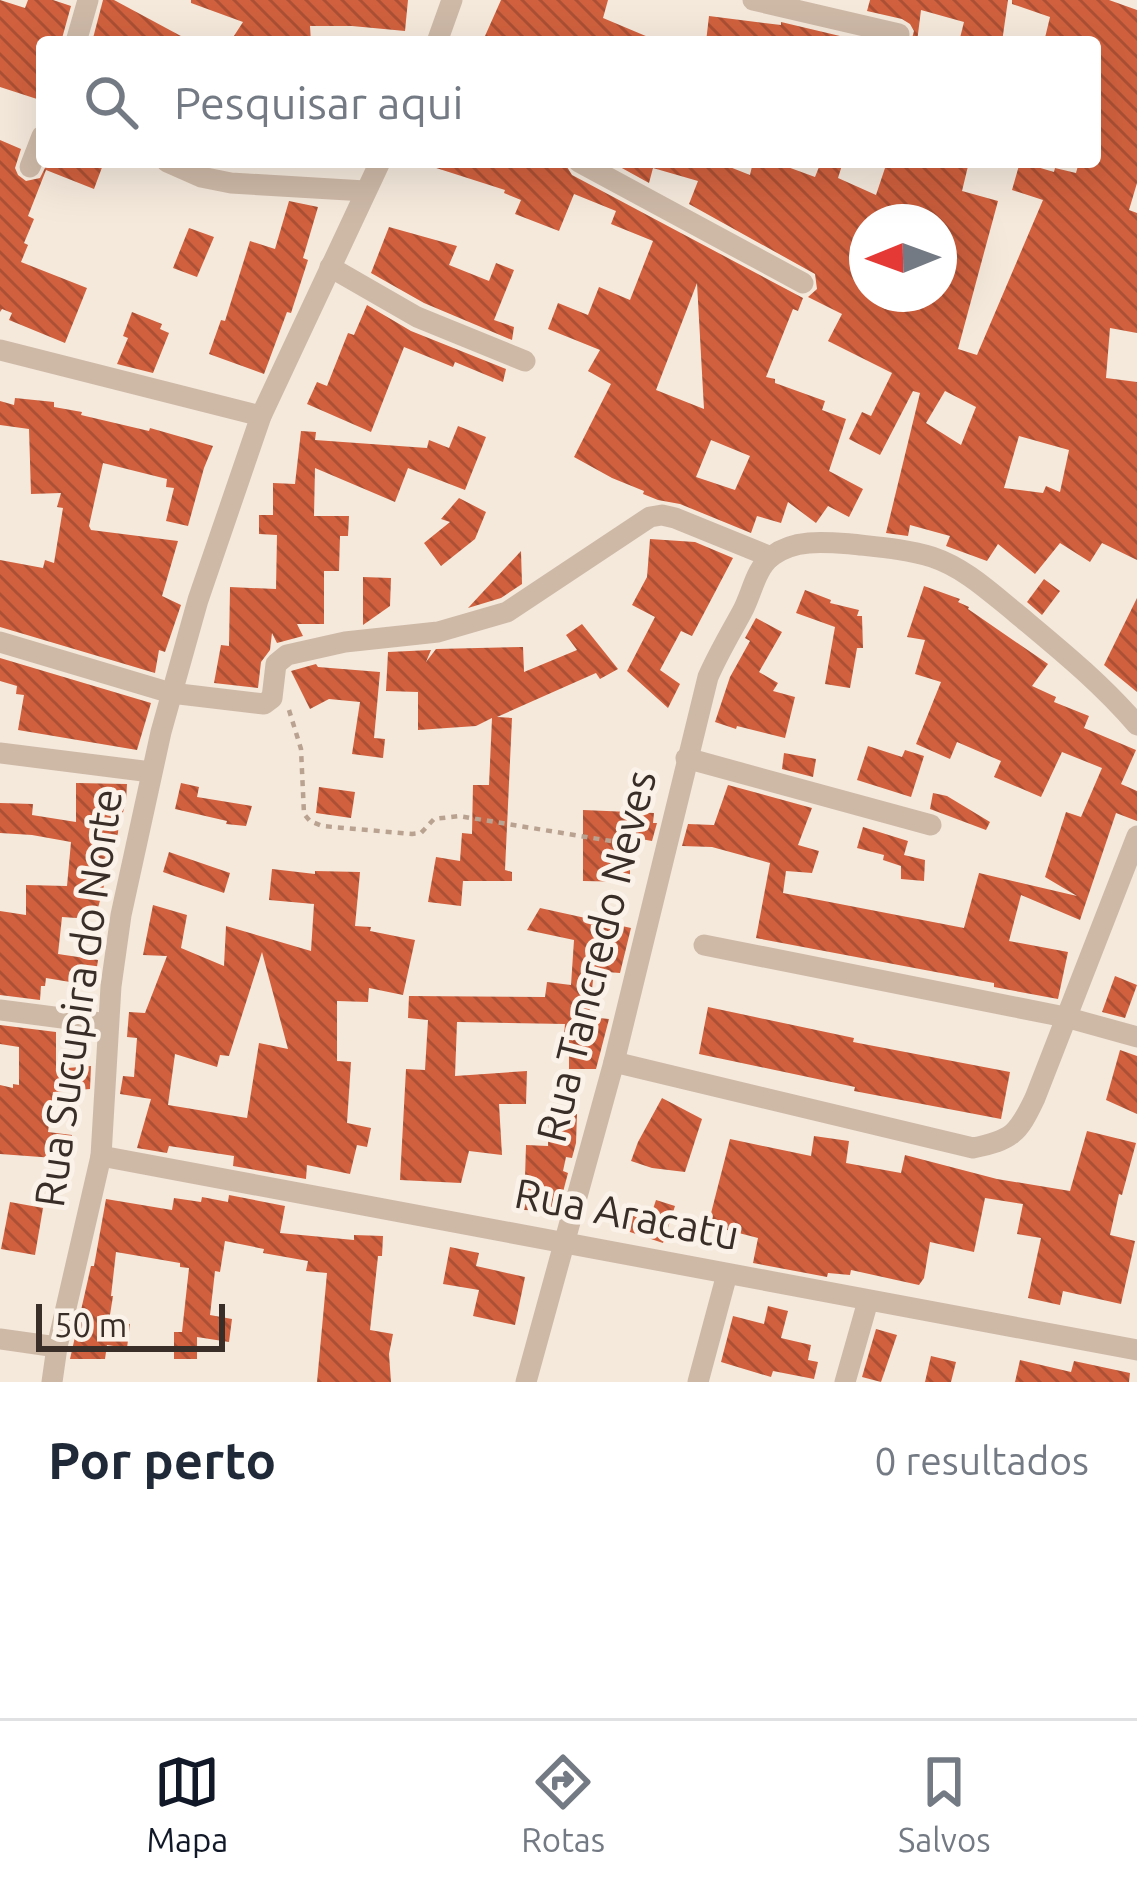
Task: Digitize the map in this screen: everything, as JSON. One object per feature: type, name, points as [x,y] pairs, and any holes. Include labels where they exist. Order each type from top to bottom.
[{"type":"street","points":[[78,36],[88,0]]},
{"type":"street","points":[[438,36],[452,0]]},
{"type":"street","points":[[753,0],[899,34]]},
{"type":"street","points":[[30,167],[36,152]]},
{"type":"street","points":[[181,168],[231,183],[365,191]]},
{"type":"street","name":"Rua Sucupira do Norte","points":[[52,1382],[101,1156],[111,986],[122,915],[171,693],[261,416],[377,168]]},
{"type":"street","points":[[590,168],[803,283]]},
{"type":"street","points":[[330,267],[417,316],[525,361]]},
{"type":"street","points":[[0,350],[261,416]]},
{"type":"street","points":[[0,642],[171,693],[264,704],[270,702],[276,664],[286,655],[345,642],[438,632],[507,613],[558,576],[662,515],[773,556],[790,547],[829,542],[931,557],[956,568],[1075,662],[1137,724]]},
{"type":"street","name":"Rua Tancredo Neves","points":[[526,1382],[614,1063],[708,677],[755,578],[773,556]]},
{"type":"street","points":[[0,753],[151,772]]},
{"type":"street","name":"Rua Tancredo Neves","points":[[686,758],[931,824]]},
{"type":"street","points":[[614,1063],[974,1148],[1010,1138],[1035,1099],[1137,836]]},
{"type":"street","points":[[704,945],[1065,1017],[1137,1037]]},
{"type":"street","points":[[0,1010],[108,1024]]},
{"type":"street","name":"Rua Aracatu","points":[[101,1156],[1137,1350]]},
{"type":"street","points":[[698,1382],[727,1274]]},
{"type":"street","points":[[845,1382],[868,1301]]},
{"type":"street","points":[[0,1339],[57,1347]]},
{"type":"path","points":[[273,690],[288,709],[301,749],[304,814],[322,826],[412,834],[434,819],[459,816],[665,850]]},
{"type":"building","points":[[0,0],[25,8],[28,0],[71,6],[63,36],[36,36],[36,99],[0,87]]},
{"type":"building","points":[[103,0],[114,0],[181,36],[94,36]]},
{"type":"building","points":[[408,0],[405,31],[310,26],[311,36],[234,36],[243,22],[191,3]]},
{"type":"building","points":[[501,0],[608,0],[603,18],[646,36],[485,36]]},
{"type":"building","points":[[870,0],[1008,0],[1003,36],[960,36],[964,22],[921,10],[918,36],[913,36],[910,24],[902,19],[867,11]]},
{"type":"building","points":[[1012,0],[1109,0],[1137,10],[1137,183],[1129,210],[1137,213],[1137,333],[1110,328],[1106,378],[1137,382],[1137,560],[1102,543],[1090,562],[1060,543],[1035,574],[998,544],[987,561],[946,546],[950,536],[910,525],[908,536],[886,533],[920,393],[913,391],[880,455],[849,439],[862,412],[871,416],[892,373],[828,341],[842,314],[808,297],[817,289],[815,274],[689,204],[698,181],[653,168],[732,168],[750,175],[752,168],[790,168],[815,177],[819,168],[841,168],[838,178],[876,195],[885,168],[968,168],[962,191],[998,201],[958,349],[977,355],[1043,200],[1012,190],[1018,168],[1076,173],[1077,168],[1101,168],[1101,36],[1045,36],[1050,17],[1012,4]],"holes":[[[945,391],[976,407],[961,445],[926,423]],[[1019,436],[1069,450],[1060,492],[1046,486],[1043,493],[1004,488]]]},
{"type":"building","points":[[709,16],[781,22],[840,36],[707,36]]},
{"type":"building","points":[[0,140],[21,149],[15,168],[26,181],[40,178],[45,168],[102,168],[94,189],[46,170],[28,216],[34,219],[21,262],[87,288],[65,343],[9,320],[12,313],[0,312]]},
{"type":"building","points":[[436,168],[568,168],[572,175],[803,298],[798,311],[793,309],[766,377],[825,401],[822,410],[846,419],[829,471],[863,489],[849,517],[828,506],[816,523],[788,502],[781,523],[757,516],[751,533],[643,494],[574,457],[611,384],[588,371],[600,350],[548,329],[558,303],[588,315],[599,287],[630,300],[653,241],[611,224],[616,211],[574,194],[559,231],[515,214],[521,200],[505,190]],"holes":[[[697,283],[704,409],[656,390]],[[711,440],[750,456],[735,490],[696,477]]]},
{"type":"building","points":[[622,168],[653,168],[649,183]]},
{"type":"building","points":[[289,201],[318,207],[291,313],[287,312],[264,374],[209,354],[221,320],[225,321],[250,241],[275,249]]},
{"type":"building","points":[[389,227],[457,246],[449,265],[489,281],[496,263],[514,270],[494,320],[514,327],[512,340],[424,303],[371,273]]},
{"type":"building","points":[[189,228],[214,237],[197,277],[173,268]]},
{"type":"building","points":[[367,305],[411,331],[506,369],[503,382],[404,347],[371,432],[307,404],[317,382],[327,386],[348,333],[354,335]]},
{"type":"building","points":[[132,312],[162,324],[160,329],[169,333],[153,373],[117,364]]},
{"type":"building","points":[[15,398],[54,402],[54,407],[81,415],[213,446],[188,526],[166,521],[174,488],[166,487],[167,479],[103,463],[91,530],[178,541],[162,596],[181,605],[165,652],[159,650],[155,673],[0,627],[0,560],[43,568],[45,560],[54,563],[63,508],[57,507],[61,493],[31,494],[29,429],[0,425],[0,401],[14,405]]},
{"type":"building","points":[[458,426],[486,437],[465,490],[408,468],[395,502],[315,468],[314,516],[349,516],[348,536],[340,536],[339,571],[324,571],[324,624],[297,624],[303,636],[277,643],[272,633],[258,688],[214,683],[221,645],[229,646],[230,587],[276,589],[277,535],[259,534],[259,515],[273,515],[273,483],[295,484],[301,431],[316,432],[315,440],[427,448],[429,440],[449,448]]},
{"type":"building","points":[[459,498],[486,512],[475,539],[441,566],[424,543],[450,522],[441,519]]},
{"type":"building","points":[[650,539],[695,542],[733,558],[692,636],[681,631],[660,670],[680,684],[668,708],[627,671],[655,617],[632,605],[647,577]]},
{"type":"building","points":[[521,551],[522,584],[501,598],[468,608]]},
{"type":"building","points":[[363,577],[391,578],[390,606],[363,625]]},
{"type":"building","points":[[1044,579],[1060,591],[1042,615],[1027,602]]},
{"type":"building","points":[[924,586],[960,599],[958,602],[1048,664],[1032,686],[1056,697],[1054,702],[1089,716],[1084,728],[1136,750],[1121,784],[1137,791],[1137,821],[1116,813],[1080,920],[1021,895],[1009,941],[1068,952],[1058,999],[756,938],[770,863],[712,847],[682,846],[688,824],[714,825],[728,785],[812,808],[798,845],[819,851],[812,873],[786,871],[783,893],[964,928],[979,873],[1077,896],[1045,877],[1066,812],[1081,817],[1102,768],[1062,752],[1041,797],[994,777],[1001,761],[957,742],[950,759],[916,744],[941,682],[915,674],[925,640],[907,637]]},
{"type":"building","points":[[805,590],[859,610],[857,616],[862,616],[863,648],[857,648],[850,688],[825,684],[835,627],[796,613]]},
{"type":"building","points":[[1137,598],[1137,692],[1104,665]]},
{"type":"building","points":[[756,618],[782,632],[759,672],[778,683],[773,691],[795,697],[785,738],[715,722]]},
{"type":"building","points":[[582,624],[618,669],[600,679],[596,673],[497,717],[512,718],[505,870],[512,872],[512,881],[463,881],[461,906],[428,902],[436,857],[460,861],[462,833],[472,834],[473,785],[489,785],[492,718],[476,726],[418,730],[418,692],[386,691],[388,652],[431,650],[426,662],[436,649],[523,647],[524,672],[577,650],[566,635]]},
{"type":"building","points":[[0,658],[151,703],[137,750],[18,730],[24,695],[16,694],[17,686],[0,681]]},
{"type":"building","points":[[316,664],[380,672],[374,738],[385,739],[383,758],[352,754],[360,702],[329,699],[310,709],[291,671]]},
{"type":"building","points":[[868,746],[902,757],[905,750],[924,756],[911,797],[857,780]]},
{"type":"building","points":[[784,753],[816,759],[813,777],[782,769]]},
{"type":"building","points":[[76,783],[127,784],[98,908],[92,907],[91,919],[62,917],[58,954],[98,960],[94,986],[46,978],[40,1000],[0,995],[0,911],[26,915],[26,885],[67,886],[71,842],[0,833],[0,803],[33,804],[32,815],[76,822]]},
{"type":"building","points":[[181,783],[199,787],[197,797],[252,806],[246,826],[175,809]]},
{"type":"building","points":[[319,787],[355,792],[351,818],[316,813]]},
{"type":"building","points":[[933,793],[947,796],[990,822],[986,830],[930,809]]},
{"type":"building","points":[[583,810],[654,813],[653,823],[657,823],[652,841],[630,837],[630,882],[583,881]]},
{"type":"building","points":[[863,827],[908,841],[904,855],[925,860],[924,881],[901,879],[901,866],[883,860],[884,855],[857,848]]},
{"type":"building","points":[[169,852],[230,873],[224,893],[163,872]]},
{"type":"building","points":[[272,869],[360,872],[355,926],[415,940],[403,995],[369,988],[368,1002],[337,1001],[337,1061],[351,1062],[347,1123],[371,1128],[367,1147],[357,1145],[350,1174],[307,1165],[306,1179],[233,1166],[234,1156],[169,1146],[167,1153],[137,1148],[151,1099],[120,1094],[123,1076],[134,1077],[137,1038],[127,1037],[129,1012],[145,1013],[167,956],[143,955],[153,905],[187,915],[181,948],[224,966],[226,926],[311,951],[314,904],[269,900]],"holes":[[[262,952],[288,1049],[259,1043],[247,1118],[168,1105],[175,1054],[217,1067],[220,1055],[229,1056]]]},
{"type":"building","points":[[540,908],[631,928],[620,973],[594,971],[589,1017],[609,1019],[596,1069],[569,1069],[565,1024],[457,1022],[455,1076],[527,1071],[526,1104],[499,1104],[502,1155],[469,1151],[461,1183],[400,1180],[406,1069],[425,1070],[428,1020],[408,1018],[409,996],[545,997],[547,982],[571,985],[574,940],[527,930]]},
{"type":"building","points":[[1115,976],[1137,985],[1125,1018],[1102,1012]]},
{"type":"building","points":[[708,1007],[854,1038],[853,1042],[1010,1072],[1001,1119],[699,1054]]},
{"type":"building","points":[[0,1025],[56,1032],[56,1069],[91,1066],[90,1089],[53,1092],[48,1132],[72,1135],[68,1159],[0,1154],[0,1085],[19,1085],[19,1047],[0,1044]]},
{"type":"building","points":[[1120,1050],[1137,1056],[1137,1114],[1106,1100]]},
{"type":"building","points":[[662,1098],[702,1119],[685,1172],[631,1161]]},
{"type":"building","points":[[549,1113],[577,1114],[576,1143],[572,1158],[566,1157],[563,1171],[568,1173],[558,1211],[524,1210],[526,1145],[548,1146]]},
{"type":"building","points":[[1087,1131],[1136,1143],[1110,1235],[1135,1241],[1121,1304],[1063,1291],[1060,1305],[1028,1298],[1041,1238],[1017,1234],[1023,1204],[985,1198],[974,1252],[930,1242],[919,1285],[851,1270],[850,1275],[828,1273],[827,1277],[753,1263],[758,1238],[708,1225],[730,1139],[811,1156],[814,1136],[849,1141],[846,1163],[901,1173],[905,1155],[997,1179],[1070,1191]]},
{"type":"building","points":[[229,1195],[285,1206],[280,1233],[354,1240],[354,1235],[383,1236],[370,1330],[393,1334],[391,1382],[317,1382],[327,1273],[306,1271],[308,1261],[225,1241],[220,1272],[215,1271],[210,1315],[232,1319],[229,1342],[197,1337],[197,1359],[174,1359],[174,1332],[182,1332],[189,1268],[116,1252],[109,1321],[130,1324],[127,1348],[107,1345],[105,1359],[70,1359],[106,1199],[172,1210],[174,1198],[228,1202]]},
{"type":"building","points":[[656,1200],[675,1206],[663,1243],[618,1228],[626,1203],[652,1212]]},
{"type":"building","points":[[10,1202],[43,1208],[35,1255],[1,1249]]},
{"type":"building","points":[[450,1247],[479,1253],[476,1266],[525,1277],[515,1325],[473,1316],[479,1290],[443,1284]]},
{"type":"building","points":[[768,1306],[788,1311],[781,1338],[811,1345],[808,1360],[818,1362],[814,1379],[773,1371],[771,1377],[721,1362],[733,1316],[764,1324]]},
{"type":"building","points":[[876,1329],[897,1335],[881,1382],[862,1377]]},
{"type":"building","points":[[931,1356],[956,1362],[951,1382],[925,1382]]},
{"type":"building","points":[[1020,1360],[1071,1372],[1074,1361],[1130,1373],[1129,1382],[1015,1382]]}]
